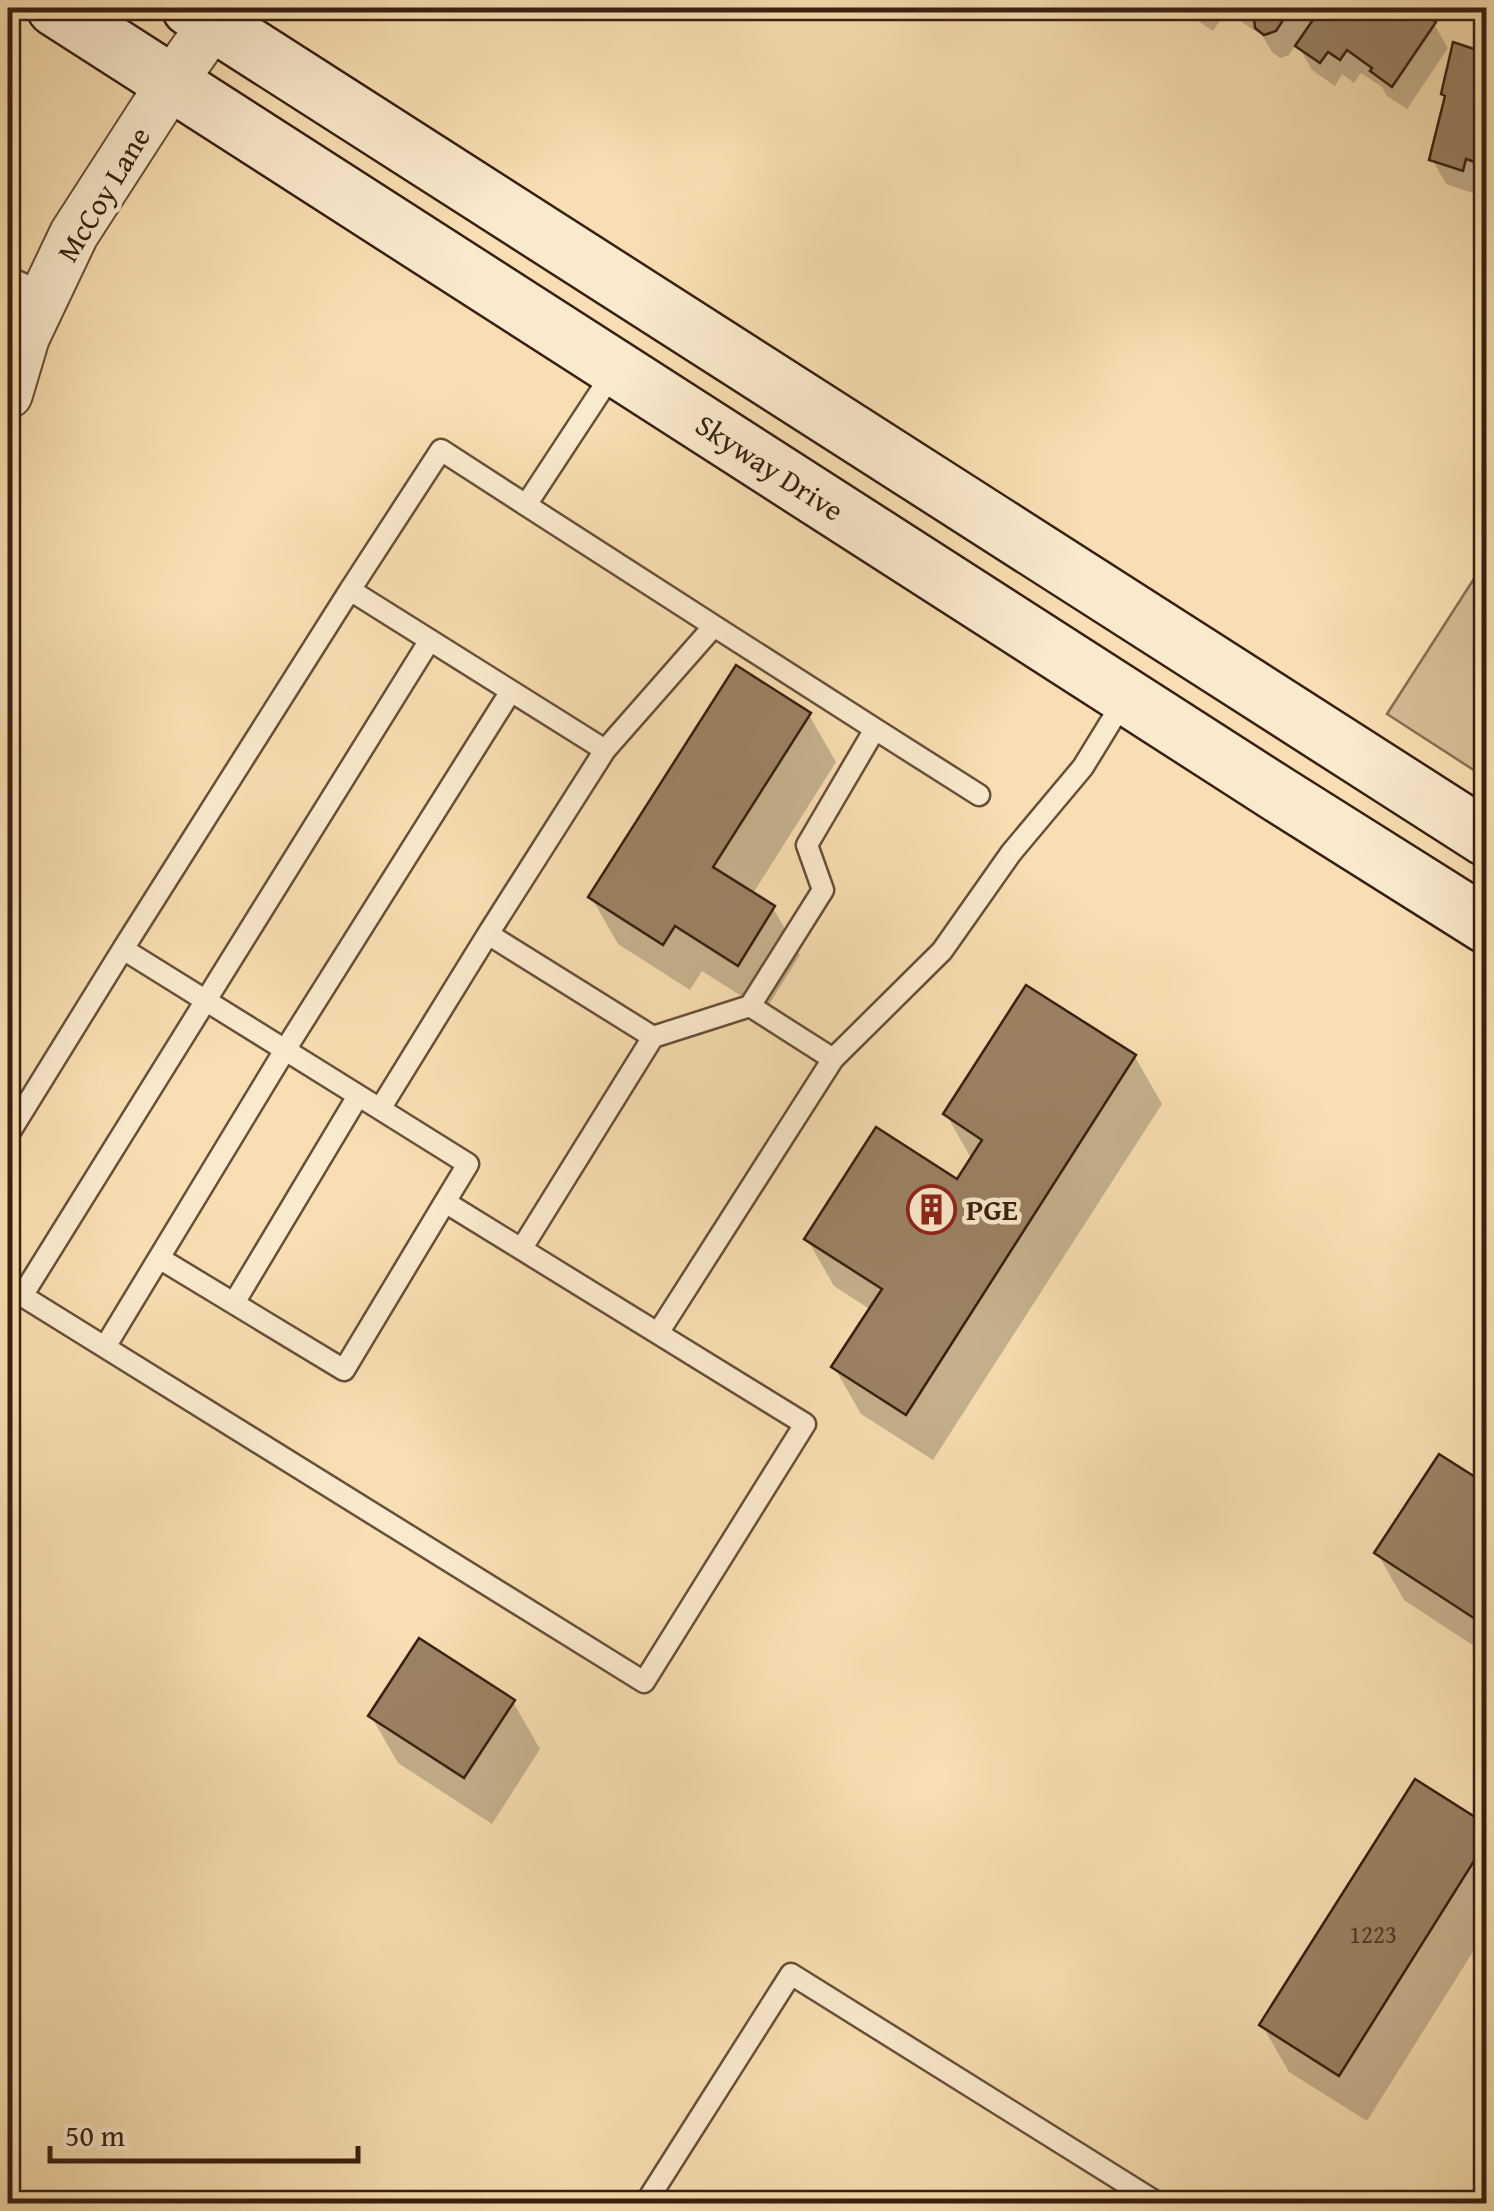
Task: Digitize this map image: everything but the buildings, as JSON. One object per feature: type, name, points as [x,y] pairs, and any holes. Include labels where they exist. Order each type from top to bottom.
[{"type":"main road","name":"Skyway Drive","points":[[54,8],[1486,925]]},
{"type":"main road","points":[[210,13],[1486,838]]},
{"type":"street","name":"McCoy Lane","points":[[8,394],[25,337],[26,285],[74,234],[172,82],[210,13]]},
{"type":"lane","points":[[526,505],[616,368]]},
{"type":"lane","points":[[8,1135],[441,450],[979,795]]},
{"type":"lane","points":[[350,590],[604,750]]},
{"type":"lane","points":[[380,1109],[604,750],[714,626]]},
{"type":"lane","points":[[430,640],[205,1001],[15,1291],[644,1682],[804,1424],[445,1202]]},
{"type":"lane","points":[[105,1347],[285,1050],[510,692]]},
{"type":"lane","points":[[658,1333],[833,1059],[942,951],[1011,852],[1082,767],[1127,696]]},
{"type":"lane","points":[[522,1248],[653,1037],[750,1006],[823,890],[807,845],[875,729]]},
{"type":"lane","points":[[488,934],[653,1037]]},
{"type":"lane","points":[[123,949],[468,1164],[344,1370],[159,1258]]},
{"type":"lane","points":[[750,1006],[833,1059]]},
{"type":"lane","points":[[234,1303],[358,1096]]},
{"type":"lane","points":[[645,2204],[791,1974],[1158,2204]]},
{"type":"shaded area","points":[[1486,560],[1486,778],[1387,714]]},
{"type":"place","name":"PGE","points":[[931,1209]]}]
